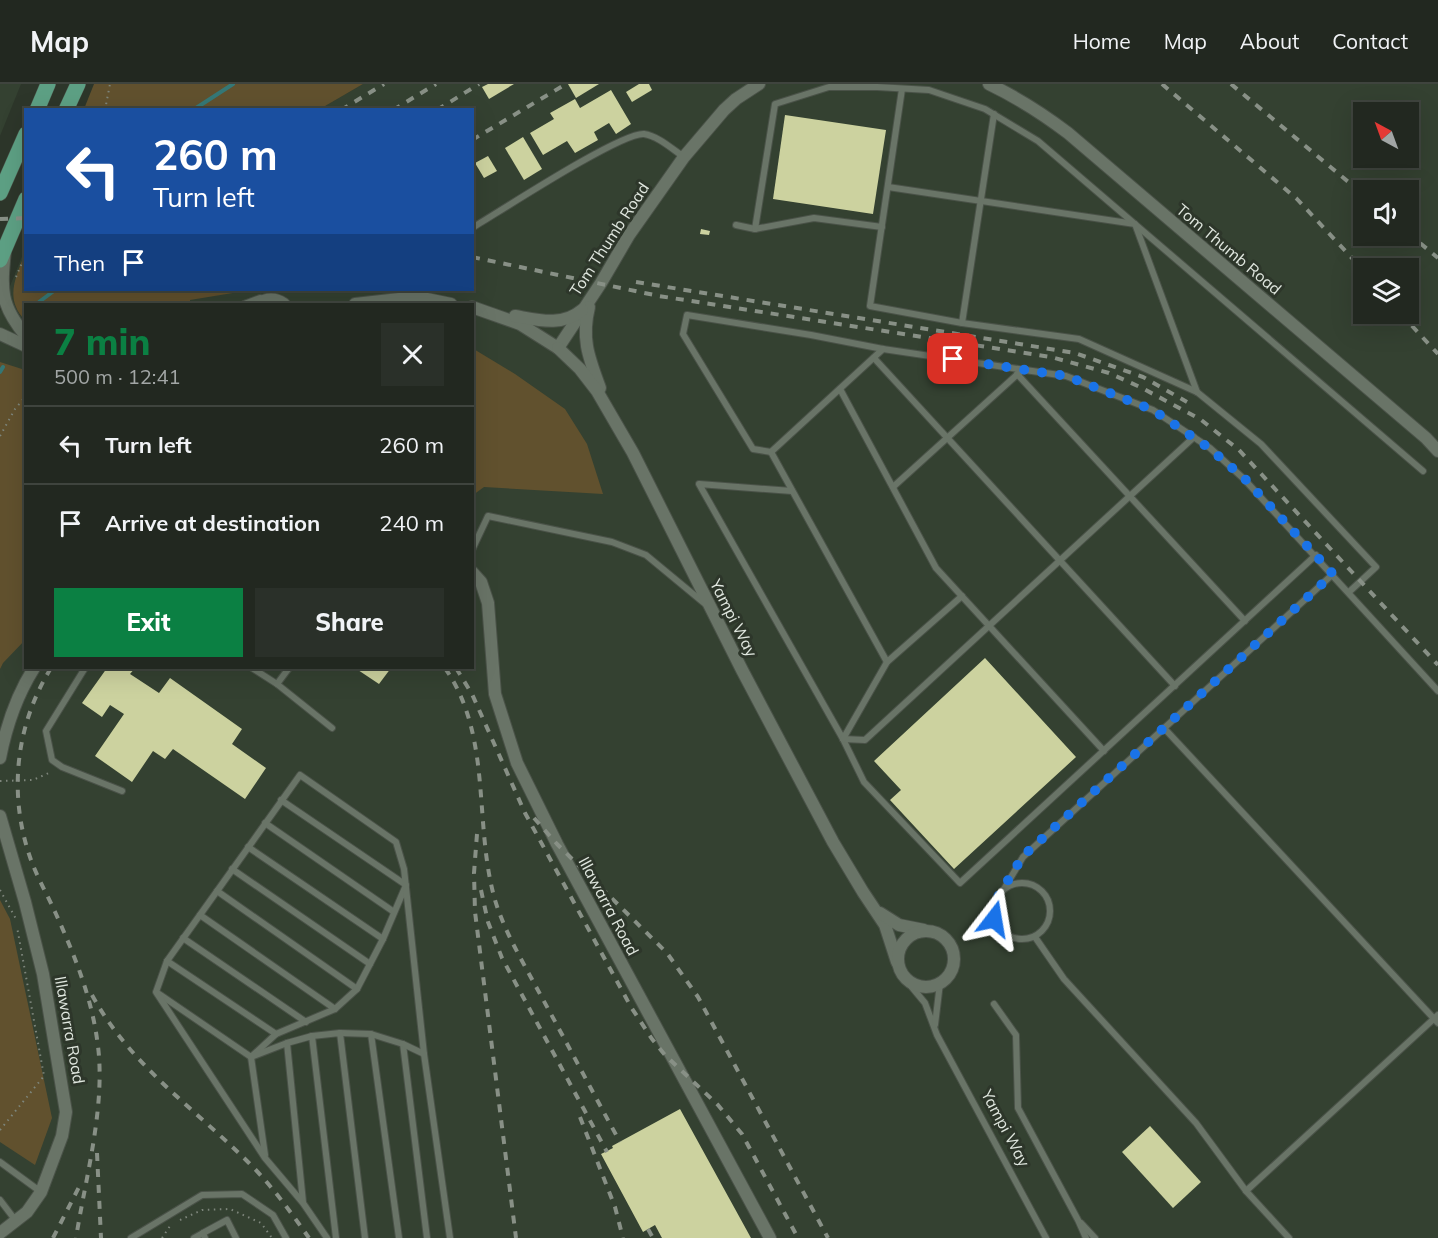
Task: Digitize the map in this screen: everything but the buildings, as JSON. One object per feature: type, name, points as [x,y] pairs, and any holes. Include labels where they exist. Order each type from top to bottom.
[{"type":"main road","points":[[37,108],[48,84]]},
{"type":"main road","points":[[67,108],[78,84]]},
{"type":"main road","points":[[0,193],[24,139]]},
{"type":"main road","points":[[2,254],[24,204]]},
{"type":"street","name":"Tom Thumb Road","points":[[558,348],[629,234],[684,157],[724,110],[759,84]]},
{"type":"street","name":"Tom Thumb Road","points":[[989,84],[1017,98],[1068,133],[1417,430],[1438,451]]},
{"type":"street","points":[[2,254],[3,303],[9,316],[24,334]]},
{"type":"street","points":[[364,303],[417,297],[446,303]]},
{"type":"street","points":[[260,303],[264,300],[281,302]]},
{"type":"street","points":[[490,312],[552,321],[572,317],[588,302]]},
{"type":"street","points":[[588,302],[585,340],[606,406]]},
{"type":"street","points":[[474,308],[520,324],[558,348]]},
{"type":"street","points":[[0,334],[24,345]]},
{"type":"street","name":"Yampi Way","points":[[558,348],[588,379],[633,453],[837,849],[885,925],[905,979]]},
{"type":"street","name":"Illawarra Road","points":[[474,574],[481,582],[488,603],[495,694],[517,763],[557,844],[770,1238]]},
{"type":"street","points":[[0,758],[10,719],[25,682],[33,669]]},
{"type":"street","name":"Illawarra Road","points":[[0,816],[43,974],[65,1102],[66,1121],[40,1192],[33,1204],[0,1233]]},
{"type":"street","name":"Yampi Way","points":[[874,908],[899,925],[930,931],[942,936],[953,952],[952,968],[940,983]]},
{"type":"street","points":[[897,962],[899,950],[906,939],[917,932],[930,931]]},
{"type":"street","points":[[905,979],[922,987],[940,983]]},
{"type":"lane","points":[[754,229],[776,104],[829,87],[929,90],[985,109],[1038,141],[1423,471]]},
{"type":"lane","points":[[902,89],[870,306],[962,323],[1079,339],[1197,392],[1261,444],[1376,567],[1349,592]]},
{"type":"lane","points":[[962,323],[994,114]]},
{"type":"lane","points":[[474,227],[580,163],[634,135],[650,135],[684,157]]},
{"type":"lane","points":[[888,187],[1135,224]]},
{"type":"lane","points":[[736,225],[754,229],[814,218],[882,227]]},
{"type":"lane","points":[[1135,224],[1197,392]]},
{"type":"lane","points":[[247,303],[260,298],[281,302]]},
{"type":"lane","points":[[771,452],[753,449],[683,334],[687,315],[1020,372],[1066,376],[1153,410],[1209,448],[1245,479],[1438,691]]},
{"type":"lane","points":[[771,452],[883,349]]},
{"type":"lane","points":[[874,358],[1175,686]]},
{"type":"lane","points":[[893,487],[1020,372]]},
{"type":"lane","points":[[1020,372],[1130,497],[1245,621]]},
{"type":"lane","points":[[840,388],[936,568],[1104,751]]},
{"type":"lane","points":[[843,739],[865,740],[1194,437]]},
{"type":"lane","points":[[771,452],[887,662]]},
{"type":"lane","points":[[792,491],[699,484],[843,739],[864,782],[960,883],[1316,555]]},
{"type":"lane","points":[[474,546],[488,516],[612,542],[646,555],[712,609]]},
{"type":"lane","points":[[1004,889],[1022,882],[1039,888],[1050,904],[1050,914],[1042,931],[1027,939],[1010,938],[998,927],[993,911],[994,903],[1023,856],[1333,574]]},
{"type":"lane","points":[[843,739],[887,662],[962,596]]},
{"type":"lane","points":[[84,669],[46,731],[52,760],[62,767],[122,791]]},
{"type":"lane","points":[[254,669],[277,684],[332,728]]},
{"type":"lane","points":[[277,684],[288,669]]},
{"type":"lane","points":[[1164,728],[1437,1019],[1246,1191]]},
{"type":"lane","points":[[156,992],[167,961],[300,775],[396,842],[404,869],[424,1054],[450,1238]]},
{"type":"lane","points":[[281,800],[406,885]]},
{"type":"lane","points":[[265,823],[394,912]]},
{"type":"lane","points":[[248,847],[383,939]]},
{"type":"lane","points":[[232,869],[370,964]]},
{"type":"lane","points":[[251,1057],[276,1034],[335,1009],[357,990],[383,939],[406,885]]},
{"type":"lane","points":[[217,891],[357,990]]},
{"type":"lane","points":[[200,915],[335,1009]]},
{"type":"lane","points":[[1035,936],[1064,979],[1196,1123],[1246,1191],[1289,1238]]},
{"type":"lane","points":[[183,938],[306,1022]]},
{"type":"lane","points":[[167,961],[276,1034]]},
{"type":"lane","name":"Yampi Way","points":[[905,979],[922,998],[937,1035],[1046,1238]]},
{"type":"lane","name":"Yampi Way","points":[[937,1035],[935,1017],[940,983]]},
{"type":"lane","points":[[156,992],[251,1057],[265,1158]]},
{"type":"lane","points":[[156,992],[265,1158],[303,1203],[327,1238]]},
{"type":"lane","points":[[994,1004],[1016,1035],[1018,1108],[1086,1238]]},
{"type":"lane","points":[[251,1057],[312,1036],[340,1033],[370,1034],[403,1044],[424,1054]]},
{"type":"lane","points":[[340,1033],[365,1238]]},
{"type":"lane","points":[[370,1034],[399,1238]]},
{"type":"lane","points":[[312,1036],[336,1238]]},
{"type":"lane","points":[[287,1043],[303,1203]]},
{"type":"lane","points":[[403,1044],[427,1238]]},
{"type":"lane","points":[[0,1162],[40,1192]]},
{"type":"lane","points":[[131,1238],[202,1195],[242,1194],[273,1215],[286,1238]]},
{"type":"lane","points":[[0,1200],[16,1221]]},
{"type":"lane","points":[[194,1238],[204,1235],[227,1220],[237,1238]]},
{"type":"lane","points":[[1078,1220],[1095,1238]]},
{"type":"path","points":[[105,108],[110,84]]},
{"type":"path","points":[[15,284],[24,259]]},
{"type":"path","points":[[0,436],[15,409],[24,398]]},
{"type":"path","points":[[0,781],[33,780],[62,767]]},
{"type":"path","points":[[0,890],[15,917],[44,1076],[0,1130]]},
{"type":"shaded area","points":[[0,84],[21,84],[0,136]]},
{"type":"shaded area","points":[[94,84],[363,84],[322,108],[84,108]]},
{"type":"shaded area","points":[[363,84],[1438,84],[1438,1238],[0,1238],[0,311],[24,251],[24,291],[474,291],[474,108],[322,108]]},
{"type":"shaded area","points":[[24,256],[24,291],[245,291],[190,300],[190,303],[24,303],[24,319],[13,296]]},
{"type":"shaded area","points":[[474,349],[565,409],[587,444],[603,494],[484,487],[474,494]]},
{"type":"shaded area","points":[[0,362],[24,370],[24,641],[0,669]]},
{"type":"shaded area","points":[[0,900],[10,919],[52,1118],[35,1165],[0,1142]]},
{"type":"waterway","points":[[196,108],[233,84]]},
{"type":"waterway","points":[[39,302],[54,291]]},
{"type":"waterway","points":[[0,372],[3,367]]},
{"type":"railway","points":[[344,108],[384,84]]},
{"type":"railway","points":[[396,108],[436,84]]},
{"type":"railway","points":[[440,108],[479,84]]},
{"type":"railway","points":[[474,139],[566,84]]},
{"type":"railway","points":[[1162,84],[1297,199],[1353,259]]},
{"type":"railway","points":[[1231,84],[1353,186]]},
{"type":"railway","points":[[0,219],[24,218]]},
{"type":"railway","points":[[1419,242],[1438,258]]},
{"type":"railway","points":[[474,257],[659,296],[1051,357],[1109,373],[1200,419],[1239,450],[1438,665]]},
{"type":"railway","points":[[636,282],[1075,353],[1143,377],[1187,402]]},
{"type":"railway","points":[[1410,324],[1438,354]]},
{"type":"railway","points":[[50,669],[29,713],[23,737],[19,762],[19,811],[31,860],[56,914],[86,991],[97,1039],[99,1063],[97,1113],[76,1238]]},
{"type":"railway","points":[[446,669],[460,695],[470,723],[480,781],[489,871],[499,912],[521,960],[620,1142]]},
{"type":"railway","points":[[457,669],[472,694],[525,813],[631,1007],[665,1055],[718,1105],[742,1134],[798,1238]]},
{"type":"railway","points":[[534,818],[557,844],[667,953],[698,997],[828,1238]]},
{"type":"railway","points":[[477,834],[474,873],[475,912],[516,1238]]},
{"type":"railway","points":[[481,890],[488,922],[502,958],[607,1152]]},
{"type":"railway","points":[[92,995],[107,1020],[125,1043],[164,1085],[257,1172],[309,1238]]},
{"type":"railway","points":[[580,1117],[615,1207],[623,1238]]},
{"type":"railway","points":[[97,1153],[101,1238]]},
{"type":"railway","points":[[53,1238],[79,1187]]},
{"type":"railway","points":[[648,1229],[653,1238]]},
{"type":"route","points":[[953,359],[1066,376],[1153,410],[1209,448],[1245,479],[1333,574],[1023,856],[994,903],[994,919]]}]
